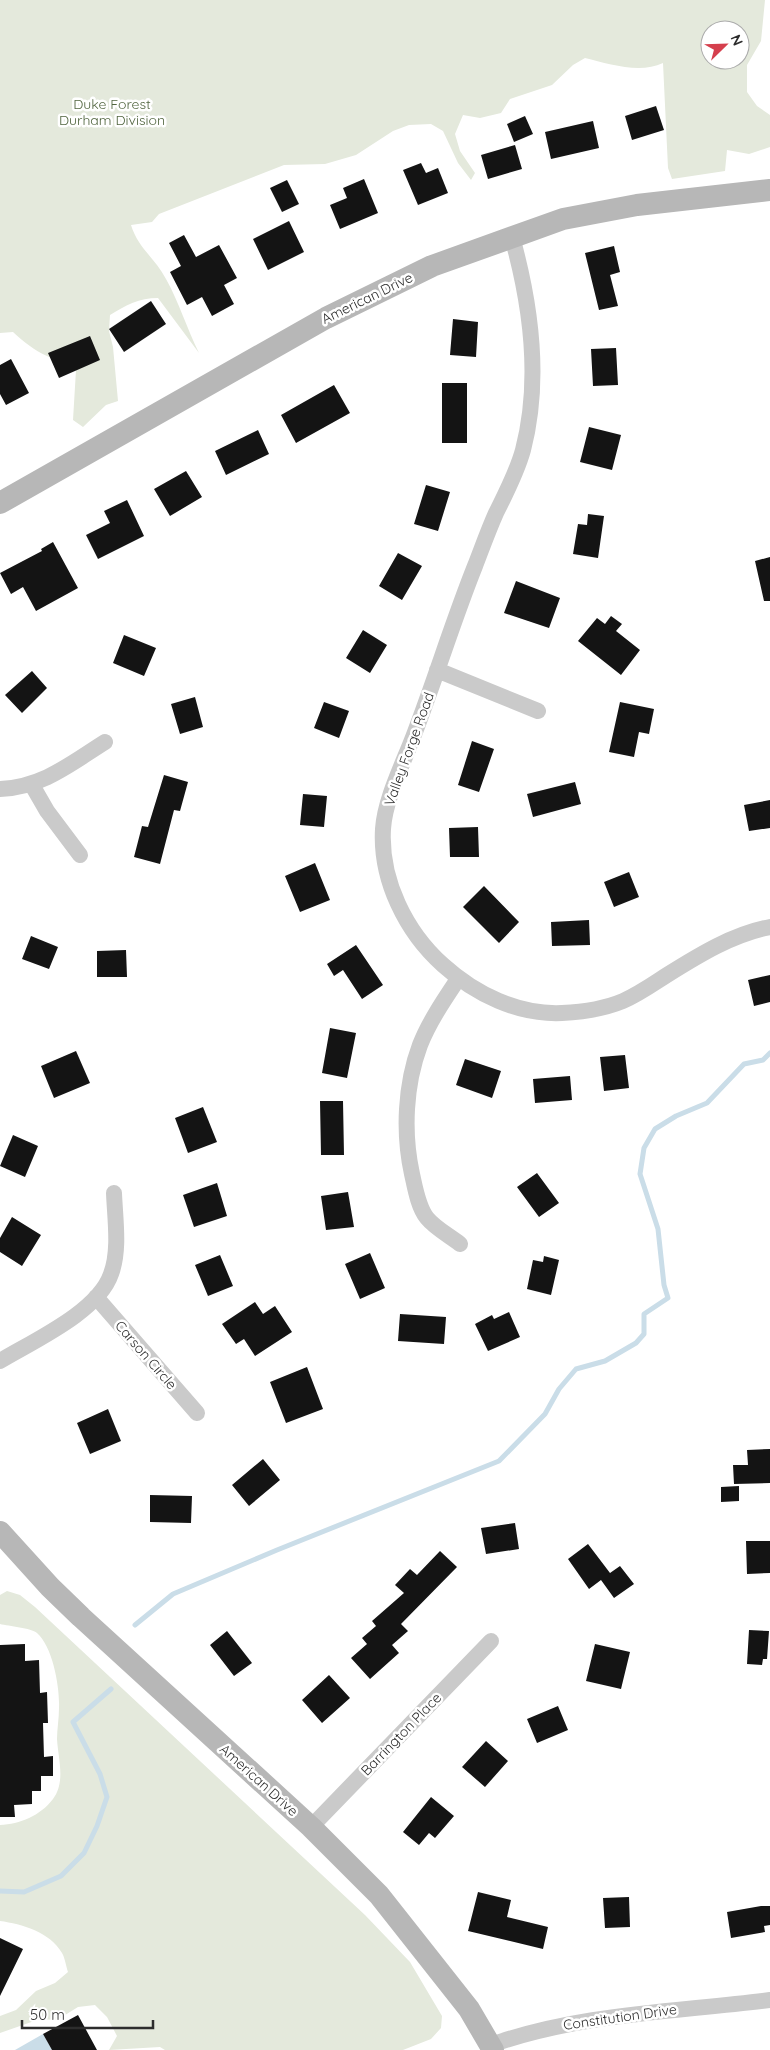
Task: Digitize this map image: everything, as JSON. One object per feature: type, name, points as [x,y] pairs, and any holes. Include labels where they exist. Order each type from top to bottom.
[{"type":"street","name":"American Drive","points":[[0,503],[360,300],[432,266],[563,219],[693,198],[770,190]]},
{"type":"street","name":"Valley Forge Road","points":[[512,237],[522,274],[528,311],[532,365],[527,431],[516,471],[494,518],[454,618],[385,817],[383,838],[385,862],[392,891],[402,915],[432,954],[458,979],[495,999],[519,1008],[545,1012],[562,1013],[598,1008],[632,996],[713,948],[754,930],[770,927]]},
{"type":"street","points":[[437,670],[538,712]]},
{"type":"street","points":[[0,789],[32,785],[63,769],[105,742]]},
{"type":"street","points":[[32,785],[47,811],[80,855]]},
{"type":"street","points":[[458,979],[430,1025],[420,1046],[410,1087],[407,1115],[410,1166],[421,1204],[427,1218],[460,1244]]},
{"type":"street","points":[[0,1361],[74,1317],[96,1297],[111,1275],[114,1263],[116,1232],[114,1193]]},
{"type":"street","name":"Carson Circle","points":[[96,1297],[197,1413]]},
{"type":"street","name":"American Drive","points":[[0,1532],[50,1586],[114,1648],[311,1826],[380,1894],[469,2009],[486,2048]]},
{"type":"street","name":"Barrington Place","points":[[311,1826],[491,1641]]},
{"type":"street","name":"Constitution Drive","points":[[486,2048],[540,2029],[574,2023],[663,2010],[770,2000]]},
{"type":"green space","name":"Duke Forest Durham Division","points":[[0,0],[765,0],[761,41],[750,60],[750,20],[700,20],[700,70],[747,70],[747,92],[757,106],[770,115],[770,147],[749,154],[727,150],[725,171],[672,179],[668,168],[663,63],[644,68],[635,68],[585,58],[573,65],[552,85],[510,99],[501,113],[480,118],[463,115],[455,134],[460,151],[475,173],[471,180],[458,163],[443,131],[431,124],[409,125],[393,131],[356,155],[325,164],[284,165],[159,214],[152,222],[131,225],[142,247],[166,279],[199,353],[158,298],[145,299],[133,303],[110,315],[109,331],[113,347],[118,401],[106,405],[83,427],[73,420],[76,370],[38,351],[13,332],[0,333]]},
{"type":"green space","points":[[7,1591],[20,1595],[35,1607],[365,1915],[410,1962],[442,2016],[441,2028],[431,2039],[403,2050],[165,2050],[160,2047],[109,2050],[117,2036],[107,2017],[95,2005],[78,2007],[57,2020],[40,2019],[0,2033],[0,2016],[16,2010],[36,1991],[55,1983],[68,1972],[62,1953],[43,1934],[17,1924],[0,1921],[0,1825],[22,1821],[42,1810],[57,1792],[60,1778],[57,1739],[59,1700],[54,1668],[43,1639],[37,1633],[25,1628],[0,1624],[0,1595]]},
{"type":"water","points":[[43,2034],[52,2050],[15,2050]]},
{"type":"building","points":[[656,106],[664,130],[632,140],[625,116]]},
{"type":"building","points":[[525,116],[533,134],[514,142],[507,124]]},
{"type":"building","points":[[593,121],[599,148],[551,159],[545,132]]},
{"type":"building","points":[[515,145],[522,169],[488,179],[481,155]]},
{"type":"building","points":[[421,163],[426,173],[438,168],[448,193],[418,205],[403,170]]},
{"type":"building","points":[[364,179],[378,213],[340,229],[330,205],[347,198],[343,188]]},
{"type":"building","points":[[287,180],[299,204],[282,212],[270,188]]},
{"type":"building","points":[[289,221],[304,252],[268,270],[253,239]]},
{"type":"building","points":[[184,235],[196,257],[219,245],[237,278],[224,285],[234,304],[212,316],[202,297],[187,305],[170,272],[181,266],[169,243]]},
{"type":"building","points":[[614,246],[620,272],[610,275],[618,306],[599,310],[585,253]]},
{"type":"building","points":[[151,301],[166,324],[124,352],[109,329]]},
{"type":"building","points":[[453,319],[478,322],[476,357],[450,355]]},
{"type":"building","points":[[90,336],[100,360],[59,378],[48,353]]},
{"type":"building","points":[[616,348],[618,385],[593,386],[591,349]]},
{"type":"building","points":[[11,359],[29,393],[6,405],[0,394],[0,365]]},
{"type":"building","points":[[442,383],[467,383],[467,443],[442,443]]},
{"type":"building","points":[[334,385],[350,413],[296,443],[281,415]]},
{"type":"building","points":[[589,427],[621,435],[612,470],[580,462]]},
{"type":"building","points":[[258,430],[269,454],[226,475],[215,451]]},
{"type":"building","points":[[186,471],[202,497],[170,516],[154,489]]},
{"type":"building","points":[[426,485],[450,492],[438,531],[414,524]]},
{"type":"building","points":[[127,500],[144,536],[98,559],[86,535],[110,523],[104,511]]},
{"type":"building","points":[[588,514],[604,516],[598,558],[573,554],[578,524],[587,525]]},
{"type":"building","points":[[53,542],[78,588],[36,611],[23,587],[11,594],[0,573],[42,551],[41,549]]},
{"type":"building","points":[[398,553],[422,566],[402,600],[379,586]]},
{"type":"building","points":[[770,557],[770,601],[764,601],[755,561]]},
{"type":"building","points":[[516,581],[560,598],[549,628],[504,613]]},
{"type":"building","points":[[611,616],[622,624],[616,631],[640,650],[621,675],[578,641],[597,618],[605,624]]},
{"type":"building","points":[[363,630],[387,645],[370,673],[346,658]]},
{"type":"building","points":[[124,635],[156,648],[144,676],[113,663]]},
{"type":"building","points":[[32,671],[47,688],[22,713],[5,695]]},
{"type":"building","points":[[195,697],[203,727],[180,734],[171,704]]},
{"type":"building","points":[[324,702],[349,711],[339,738],[314,728]]},
{"type":"building","points":[[620,702],[654,709],[649,734],[639,732],[634,757],[609,752]]},
{"type":"building","points":[[472,741],[494,749],[479,792],[458,785]]},
{"type":"building","points":[[164,775],[188,782],[180,811],[174,810],[160,864],[134,857],[142,826],[148,827]]},
{"type":"building","points":[[575,782],[581,804],[533,817],[527,794]]},
{"type":"building","points":[[303,794],[327,796],[324,827],[300,825]]},
{"type":"building","points":[[770,800],[770,828],[749,831],[744,805]]},
{"type":"building","points":[[478,827],[479,857],[450,857],[449,828]]},
{"type":"building","points":[[315,863],[330,900],[300,912],[285,876]]},
{"type":"building","points":[[629,872],[639,897],[614,907],[604,882]]},
{"type":"building","points":[[484,886],[519,922],[499,943],[463,907]]},
{"type":"building","points":[[589,920],[590,945],[552,946],[551,922]]},
{"type":"building","points":[[31,936],[58,947],[49,969],[22,959]]},
{"type":"building","points":[[356,945],[383,985],[362,999],[343,970],[334,976],[327,964]]},
{"type":"building","points":[[126,950],[127,977],[97,977],[97,951]]},
{"type":"building","points":[[770,975],[770,1002],[754,1006],[748,980]]},
{"type":"building","points":[[330,1028],[356,1033],[347,1078],[322,1073]]},
{"type":"building","points":[[76,1051],[90,1083],[54,1098],[41,1066]]},
{"type":"building","points":[[625,1055],[629,1088],[604,1091],[600,1057]]},
{"type":"building","points":[[465,1059],[501,1071],[492,1098],[456,1085]]},
{"type":"building","points":[[570,1076],[572,1100],[535,1103],[533,1079]]},
{"type":"building","points":[[320,1101],[343,1101],[344,1155],[321,1155]]},
{"type":"building","points":[[203,1107],[217,1142],[188,1153],[175,1118]]},
{"type":"building","points":[[13,1135],[38,1146],[25,1177],[0,1166]]},
{"type":"building","points":[[537,1173],[559,1203],[539,1217],[517,1187]]},
{"type":"building","points":[[217,1183],[227,1216],[194,1227],[183,1195]]},
{"type":"building","points":[[348,1192],[354,1227],[326,1230],[321,1196]]},
{"type":"building","points":[[12,1217],[41,1235],[22,1266],[0,1252],[0,1238]]},
{"type":"building","points":[[370,1253],[385,1288],[360,1299],[345,1264]]},
{"type":"building","points":[[220,1255],[233,1286],[208,1296],[195,1265]]},
{"type":"building","points":[[544,1256],[559,1260],[551,1295],[527,1289],[533,1260],[543,1262]]},
{"type":"building","points":[[255,1302],[263,1314],[275,1306],[292,1332],[255,1356],[244,1339],[236,1344],[222,1324]]},
{"type":"building","points":[[509,1312],[520,1337],[488,1351],[475,1324],[492,1315],[494,1319]]},
{"type":"building","points":[[400,1314],[446,1317],[444,1344],[398,1341]]},
{"type":"building","points":[[307,1367],[323,1409],[286,1423],[270,1382]]},
{"type":"building","points":[[108,1409],[121,1441],[90,1454],[77,1423]]},
{"type":"building","points":[[770,1449],[770,1483],[734,1484],[733,1465],[748,1465],[747,1450]]},
{"type":"building","points":[[263,1459],[280,1480],[249,1506],[232,1485]]},
{"type":"building","points":[[739,1486],[739,1501],[721,1502],[721,1487]]},
{"type":"building","points":[[150,1495],[192,1496],[191,1523],[150,1522]]},
{"type":"building","points":[[515,1523],[519,1549],[486,1554],[481,1528]]},
{"type":"building","points":[[746,1541],[770,1541],[770,1573],[747,1574]]},
{"type":"building","points":[[588,1544],[610,1573],[620,1566],[634,1584],[614,1598],[601,1580],[589,1589],[568,1559]]},
{"type":"building","points":[[440,1551],[457,1567],[401,1624],[408,1631],[392,1645],[399,1653],[370,1679],[351,1658],[367,1644],[362,1638],[376,1626],[372,1621],[404,1593],[395,1585],[410,1569],[417,1575]]},
{"type":"building","points":[[749,1630],[769,1631],[767,1659],[763,1659],[762,1665],[747,1664]]},
{"type":"building","points":[[227,1631],[252,1663],[234,1676],[210,1645]]},
{"type":"building","points":[[25,1644],[25,1661],[39,1660],[40,1693],[47,1692],[48,1723],[43,1723],[44,1757],[53,1756],[53,1776],[41,1776],[41,1791],[32,1791],[32,1804],[14,1805],[15,1817],[0,1817],[0,1645]]},
{"type":"building","points":[[595,1644],[630,1652],[621,1689],[586,1681]]},
{"type":"building","points":[[329,1675],[350,1698],[322,1723],[302,1700]]},
{"type":"building","points":[[558,1706],[568,1730],[537,1743],[527,1719]]},
{"type":"building","points":[[486,1741],[508,1761],[485,1787],[462,1767]]},
{"type":"building","points":[[431,1797],[454,1816],[435,1838],[429,1833],[419,1845],[403,1832]]},
{"type":"building","points":[[478,1892],[511,1900],[507,1917],[548,1927],[543,1949],[468,1931]]},
{"type":"building","points":[[629,1897],[630,1927],[605,1928],[603,1898]]},
{"type":"building","points":[[770,1906],[770,1925],[764,1926],[765,1932],[731,1938],[727,1912]]},
{"type":"building","points":[[0,1938],[23,1949],[0,1996]]},
{"type":"building","points":[[78,2015],[97,2050],[52,2050],[43,2034]]},
{"type":"waterway","points":[[135,1625],[173,1594],[499,1461],[545,1414],[559,1389],[576,1369],[605,1361],[636,1343],[644,1334],[644,1314],[668,1298],[664,1285],[658,1229],[640,1174],[644,1148],[655,1129],[676,1116],[707,1103],[744,1064],[763,1060],[770,1053]]},
{"type":"waterway","points":[[0,1891],[24,1892],[61,1876],[84,1853],[97,1826],[107,1797],[100,1774],[73,1722],[111,1689]]}]
